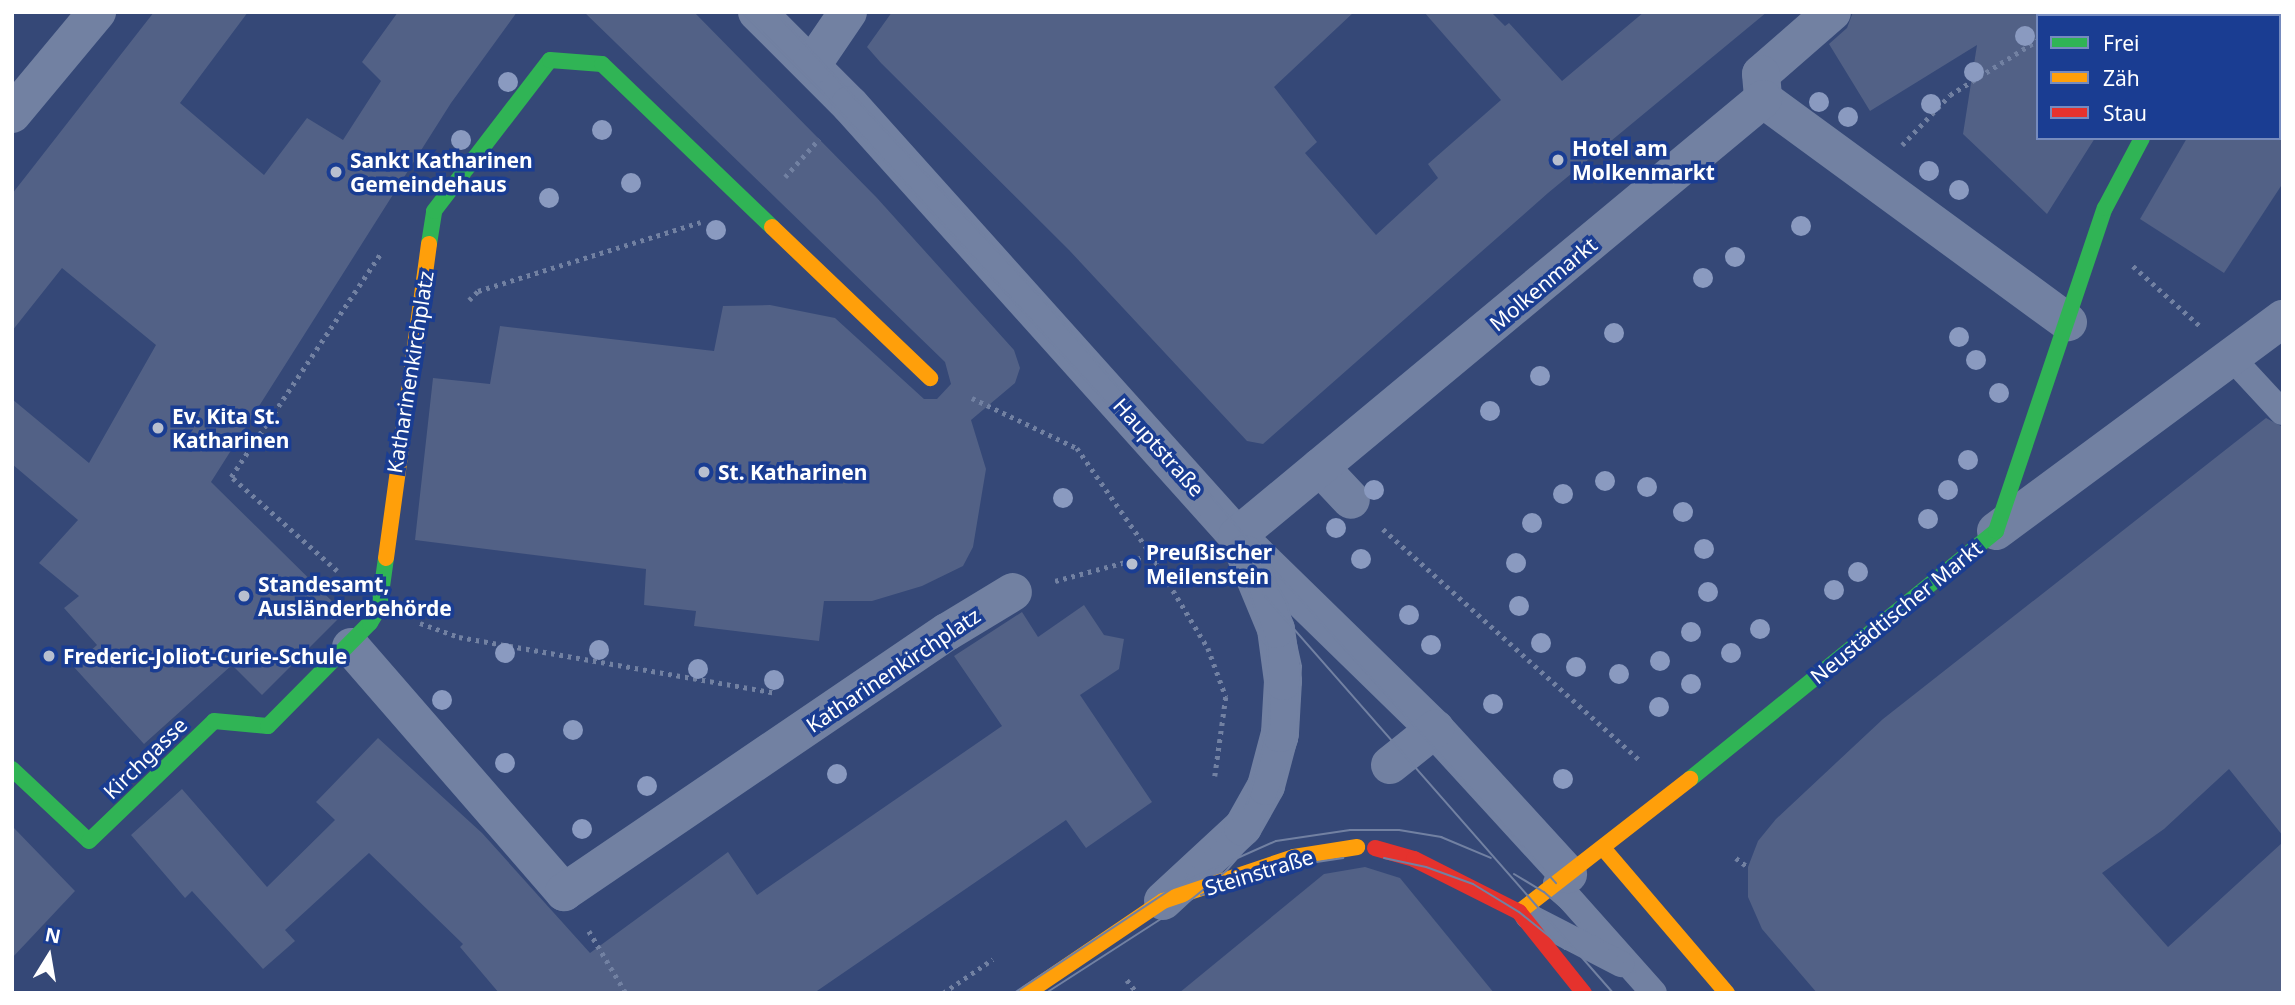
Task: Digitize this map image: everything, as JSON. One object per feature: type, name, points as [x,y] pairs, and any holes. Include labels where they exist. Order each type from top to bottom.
[{"type":"street","points":[[12,114],[97,12]]},
{"type":"street","name":"Hauptstraße","points":[[757,12],[850,105],[1237,536],[1435,729],[1562,878]]},
{"type":"street","points":[[812,65],[848,12]]},
{"type":"street","points":[[1832,12],[1761,75],[1763,99],[1872,176],[2068,323]]},
{"type":"street","name":"Katharinenkirchplatz","points":[[930,378],[750,210],[602,64],[550,60],[434,211],[379,608],[351,647],[564,892],[947,632],[1013,592]]},
{"type":"street","name":"Molkenmarkt","points":[[1237,536],[1548,281],[1763,99]]},
{"type":"street","points":[[1996,531],[2105,208],[2141,140]]},
{"type":"street","name":"Neustädtischer Markt","points":[[1519,912],[1603,848],[1996,531],[2281,318]]},
{"type":"street","points":[[1320,467],[1351,500]]},
{"type":"street","name":"Steinstraße","points":[[1027,993],[1163,901],[1243,827],[1266,786],[1280,733],[1283,681],[1276,629],[1237,536]]},
{"type":"street","name":"Kirchgasse","points":[[12,769],[89,841],[214,720],[268,726],[351,647]]},
{"type":"street","points":[[1391,765],[1435,729]]},
{"type":"street","name":"Steinstraße","points":[[1163,901],[1294,857],[1357,847]]},
{"type":"street","points":[[1375,848],[1414,859],[1519,912],[1584,993]]},
{"type":"street","points":[[1603,848],[1727,993]]},
{"type":"lane","points":[[2231,357],[2282,412]]},
{"type":"lane","points":[[1562,878],[1654,993]]},
{"type":"lane","points":[[1519,912],[1635,971]]},
{"type":"path","points":[[1872,176],[1950,95],[2036,41]]},
{"type":"path","points":[[461,310],[478,291],[750,210],[850,105]]},
{"type":"path","points":[[2095,238],[2160,285],[2231,357]]},
{"type":"path","points":[[384,247],[231,477],[379,608],[459,638],[777,693],[790,688]]},
{"type":"path","points":[[930,378],[1077,448],[1151,554],[1208,648],[1226,697],[1213,783]]},
{"type":"path","points":[[1351,500],[1647,767]]},
{"type":"path","points":[[1013,592],[1151,554]]},
{"type":"path","points":[[1736,858],[1748,867]]},
{"type":"path","points":[[597,944],[626,993]]},
{"type":"path","points":[[943,993],[998,955]]},
{"type":"building","points":[[154,12],[248,12],[180,103],[264,175],[307,118],[343,140],[381,81],[362,62],[398,12],[517,12],[451,103],[211,482],[344,613],[262,695],[232,665],[144,744],[73,666],[97,645],[64,608],[79,596],[39,563],[78,520],[12,464],[12,399],[89,463],[156,345],[62,268],[12,331],[12,194]]},
{"type":"building","name":"St. Katharinen","points":[[584,12],[694,12],[877,198],[1014,350],[1020,368],[1015,383],[971,420],[986,469],[973,547],[963,566],[922,586],[872,601],[824,601],[819,641],[694,626],[696,611],[644,605],[646,569],[415,540],[433,378],[490,384],[500,326],[714,351],[723,306],[770,305],[835,318],[924,399],[937,399],[951,384],[945,362]]},
{"type":"building","points":[[892,12],[1354,12],[1274,87],[1317,142],[1305,153],[1376,235],[1438,178],[1428,164],[1501,100],[1424,12],[1491,12],[1505,26],[1509,23],[1562,81],[1644,12],[1767,12],[1548,193],[1263,444],[1247,441],[1069,250],[867,47]]},
{"type":"building","points":[[1853,12],[2038,12],[2036,140],[2094,140],[2047,214],[1963,134],[1977,45],[1870,111],[1829,44],[1847,28]]},
{"type":"building","points":[[2283,138],[2283,183],[2224,273],[2140,219],[2186,140]]},
{"type":"building","points":[[2266,418],[2283,427],[2283,836],[2229,769],[2164,829],[2102,873],[2168,947],[2283,842],[2283,993],[1817,993],[1762,929],[1748,897],[1748,867],[1758,841],[1776,819],[1883,719]]},
{"type":"building","points":[[1084,605],[1104,635],[1124,639],[1119,669],[1080,695],[1152,802],[1086,848],[1066,820],[814,993],[499,993],[460,947],[463,944],[369,853],[285,930],[295,941],[263,969],[192,891],[185,898],[131,835],[182,789],[267,887],[335,820],[316,802],[378,738],[482,833],[590,953],[728,852],[757,895],[1002,726],[954,656],[1022,612],[1038,637]]},
{"type":"building","points":[[12,826],[75,891],[12,958]]},
{"type":"building","points":[[1365,867],[1400,878],[1494,993],[1179,993],[1324,874]]},
{"type":"tram line","points":[[742,12],[821,91],[1114,411],[1265,596],[1613,993]]},
{"type":"tram line","points":[[775,12],[1041,297],[1283,580],[1556,883]]},
{"type":"tram line","points":[[1046,993],[1192,899],[1226,871],[1259,833],[1274,805],[1297,741],[1301,666],[1287,603],[1273,579]]},
{"type":"tram line","points":[[1185,877],[1247,804],[1270,724],[1267,644],[1246,582]]},
{"type":"tram line","points":[[1014,993],[1177,885],[1276,841],[1350,830],[1399,830],[1441,837],[1491,858]]},
{"type":"tram line","points":[[1201,895],[1283,867],[1343,858]]},
{"type":"tram line","points":[[1384,858],[1426,867],[1473,884],[1519,912],[1565,949]]},
{"type":"tram line","points":[[1514,874],[1544,892],[1635,971]]},
{"type":"traffic: fast","points":[[429,244],[434,211],[550,60],[602,64],[772,227]]},
{"type":"traffic: fast","points":[[1690,779],[1996,531],[2105,208],[2141,140]]},
{"type":"traffic: fast","points":[[12,769],[89,841],[214,721],[268,726],[370,623],[379,608],[386,558]]},
{"type":"traffic: slow","points":[[772,227],[930,378]]},
{"type":"traffic: slow","points":[[386,558],[429,244]]},
{"type":"traffic: slow","points":[[1519,912],[1690,779]]},
{"type":"traffic: slow","points":[[1027,993],[1163,901],[1294,857],[1357,847]]},
{"type":"traffic: slow","points":[[1603,848],[1727,993]]},
{"type":"traffic: jam","points":[[1375,848],[1414,859],[1519,912],[1584,993]]},
{"type":"place","name":"Hotel am Molkenmarkt","points":[[1558,160]]},
{"type":"place","name":"Sankt Katharinen Gemeindehaus","points":[[336,172]]},
{"type":"place","name":"Ev. Kita St. Katharinen","points":[[158,428]]},
{"type":"place","name":"St. Katharinen","points":[[704,472]]},
{"type":"place","name":"Preußischer Meilenstein","points":[[1132,564]]},
{"type":"place","name":"Standesamt, Ausländerbehörde","points":[[244,596]]},
{"type":"place","name":"Frederic-Joliot-Curie-Schule","points":[[49,656]]}]
